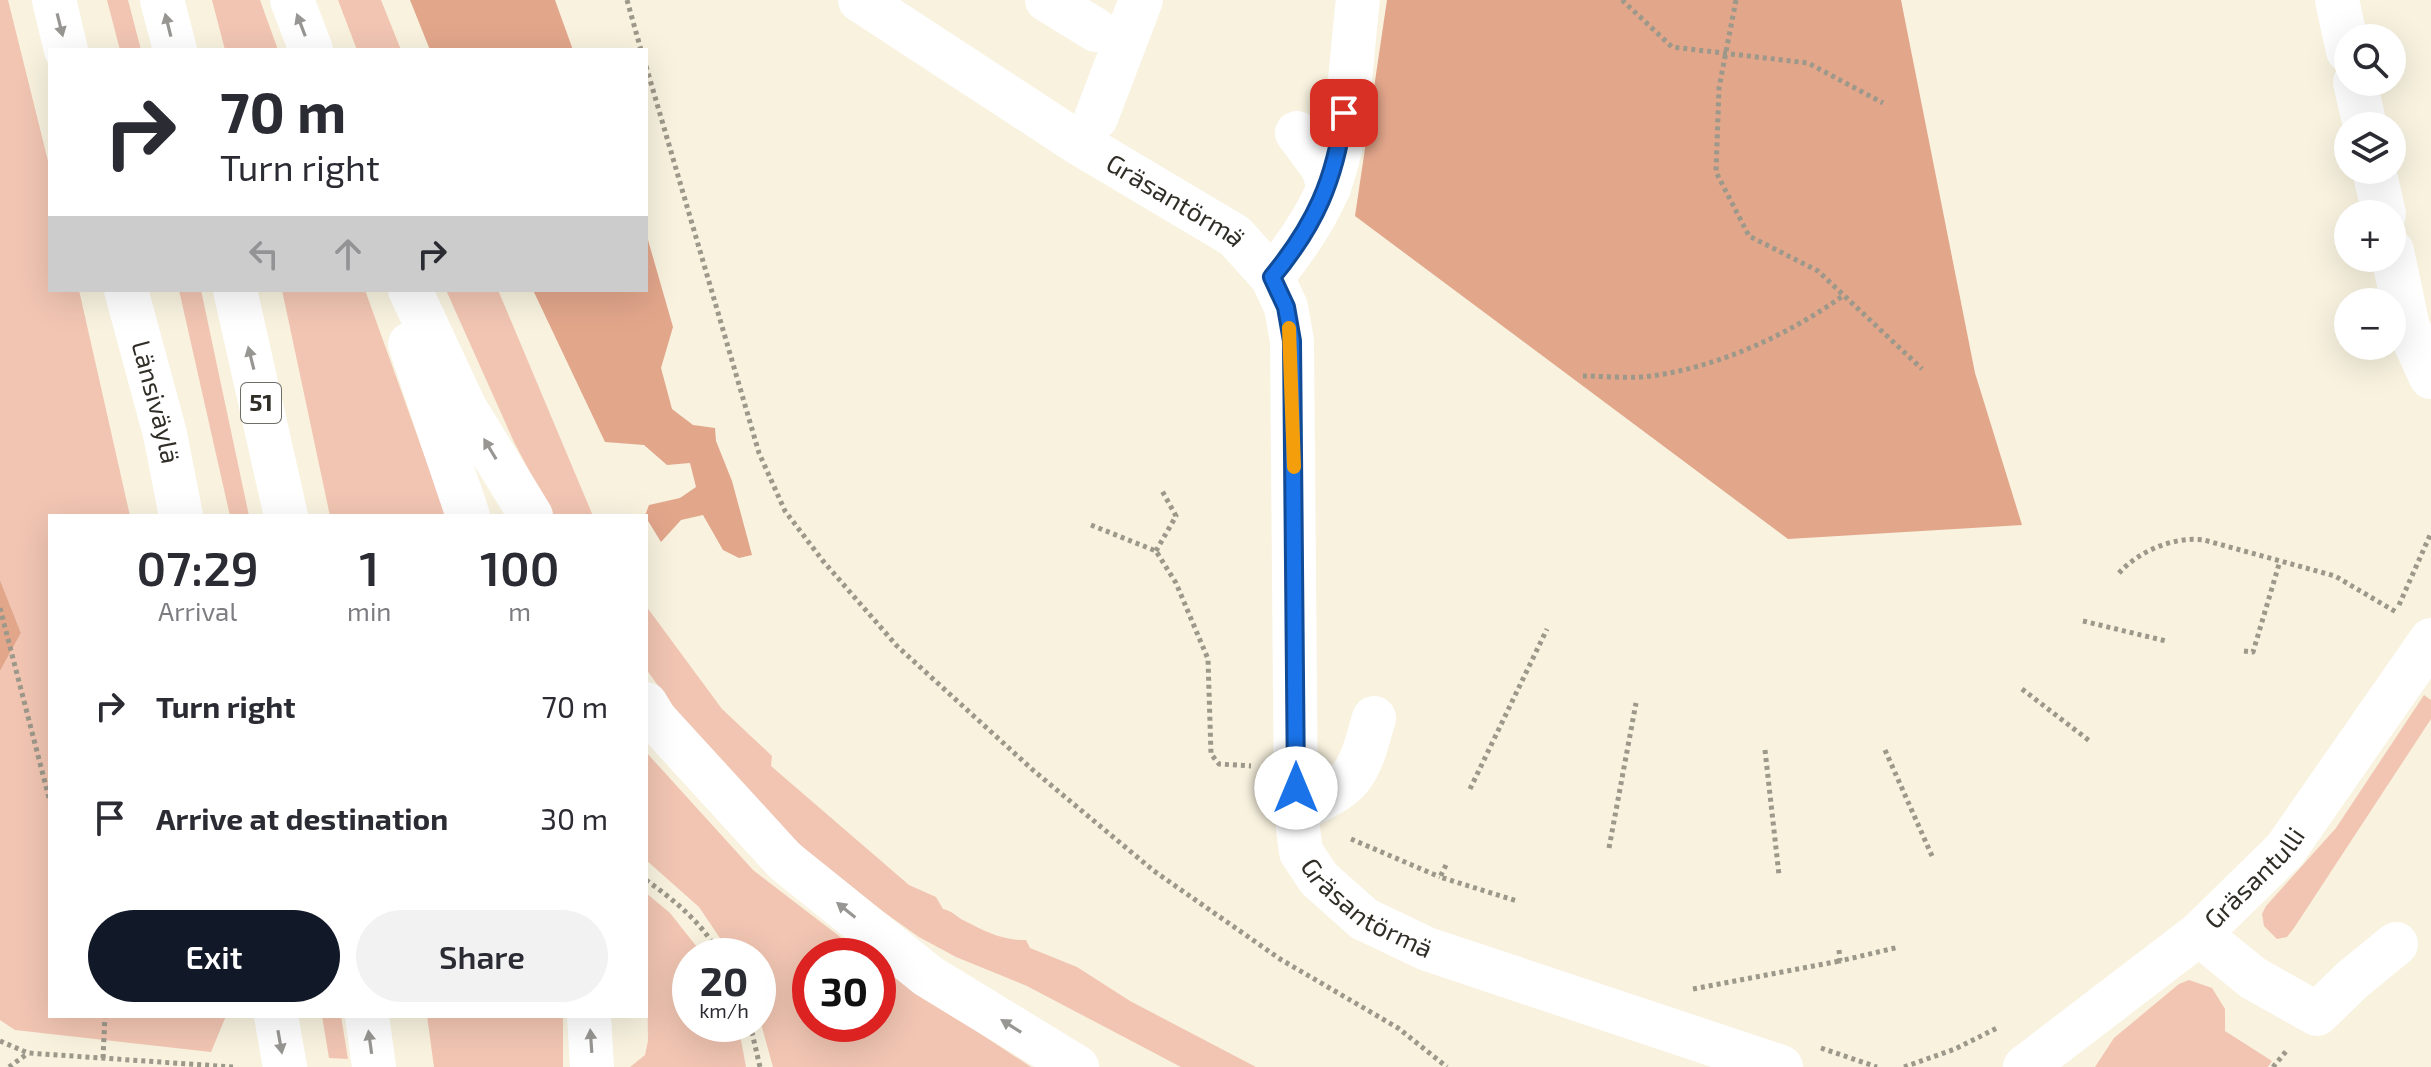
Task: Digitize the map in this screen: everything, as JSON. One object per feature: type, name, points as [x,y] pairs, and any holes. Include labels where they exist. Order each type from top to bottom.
[{"type":"main road","points":[[54,0],[66,48]]},
{"type":"main road","points":[[162,0],[174,48]]},
{"type":"main road","points":[[292,0],[310,48]]},
{"type":"main road","name":"Gräsantörmä","points":[[860,0],[1077,142],[1235,236],[1272,277],[1286,307],[1292,341],[1296,811],[1301,852],[1319,879],[1364,919],[1427,949],[1794,1055]]},
{"type":"main road","points":[[1047,0],[1096,30]]},
{"type":"main road","points":[[1096,118],[1141,0]]},
{"type":"main road","points":[[1272,277],[1292,253],[1329,188],[1340,142],[1358,0]]},
{"type":"main road","points":[[2337,0],[2342,24]]},
{"type":"main road","points":[[1297,133],[1323,168],[1329,188]]},
{"type":"main road","points":[[2396,272],[2408,327],[2431,377]]},
{"type":"main road","name":"Länsiväylä","points":[[127,292],[165,434],[181,514]]},
{"type":"main road","name":"51","points":[[235,292],[286,514]]},
{"type":"main road","points":[[395,292],[431,412],[467,514]]},
{"type":"main road","points":[[411,292],[465,408],[530,514]]},
{"type":"main road","name":"Gräsantulli","points":[[2025,1067],[2199,934],[2285,850],[2431,640]]},
{"type":"main road","points":[[648,707],[655,719],[785,861],[928,976],[1077,1067]]},
{"type":"main road","points":[[1296,811],[1350,783],[1362,762],[1374,718]]},
{"type":"main road","points":[[2199,934],[2253,978],[2317,1014],[2396,944]]},
{"type":"main road","points":[[276,1018],[285,1067]]},
{"type":"main road","points":[[367,1018],[374,1067]]},
{"type":"main road","points":[[589,1018],[592,1067]]},
{"type":"path","points":[[627,0],[640,48]]},
{"type":"path","points":[[1622,0],[1672,47],[1808,63],[1883,103]]},
{"type":"path","points":[[1736,0],[1719,88],[1716,172],[1749,236],[1818,271],[1922,369]]},
{"type":"path","points":[[648,73],[759,453],[785,511],[823,561],[897,646],[1034,771],[1154,871],[1280,959],[1398,1028],[1447,1067]]},
{"type":"path","points":[[1583,376],[1651,376],[1713,361],[1806,322],[1844,295]]},
{"type":"path","points":[[1156,551],[1176,516],[1161,489]]},
{"type":"path","points":[[1091,525],[1156,551],[1195,623],[1208,659],[1211,754],[1219,764],[1296,765]]},
{"type":"path","points":[[2390,626],[2431,533]]},
{"type":"path","points":[[2119,573],[2135,555],[2190,538],[2335,576],[2396,612]]},
{"type":"path","points":[[2244,651],[2253,652],[2280,561]]},
{"type":"path","points":[[0,608],[48,794]]},
{"type":"path","points":[[2083,621],[2166,641]]},
{"type":"path","points":[[1470,789],[1547,629]]},
{"type":"path","points":[[2022,689],[2091,742]]},
{"type":"path","points":[[1609,848],[1636,703]]},
{"type":"path","points":[[1765,750],[1779,875]]},
{"type":"path","points":[[1885,750],[1932,856]]},
{"type":"path","points":[[1349,845],[1352,837],[1440,877],[1517,901]]},
{"type":"path","points":[[1440,877],[1446,865]]},
{"type":"path","points":[[648,882],[674,901],[709,938]]},
{"type":"path","points":[[1715,983],[1840,961],[1899,947]]},
{"type":"path","points":[[1839,950],[1840,961]]},
{"type":"path","points":[[103,1058],[105,1018]]},
{"type":"path","points":[[1904,1067],[1955,1049],[2003,1024]]},
{"type":"path","points":[[0,1041],[28,1053],[233,1067]]},
{"type":"path","points":[[754,1042],[760,1067]]},
{"type":"path","points":[[9,1067],[28,1053]]},
{"type":"path","points":[[1794,1055],[1877,1067]]},
{"type":"shaded area","points":[[0,0],[8,0],[48,161],[48,292],[79,292],[130,514],[48,514],[48,1018],[225,1018],[211,1052],[15,1030],[0,1020],[0,671],[21,633],[0,580]]},
{"type":"shaded area","points":[[107,0],[128,0],[140,48],[119,48]]},
{"type":"shaded area","points":[[212,0],[260,0],[277,48],[224,48]]},
{"type":"shaded area","points":[[338,0],[381,0],[400,48],[356,48]]},
{"type":"shaded area","points":[[410,0],[555,0],[572,48],[429,48]]},
{"type":"shaded area","points":[[1387,0],[1901,0],[1975,373],[2022,525],[1788,539],[1355,216]]},
{"type":"shaded area","points":[[648,240],[673,327],[661,368],[672,409],[693,425],[715,428],[716,441],[732,481],[752,555],[739,558],[723,550],[703,515],[681,520],[661,542],[646,514],[649,505],[680,498],[696,487],[690,463],[667,465],[644,445],[605,442],[534,292],[648,292]]},
{"type":"shaded area","points":[[179,292],[201,292],[249,514],[230,514]]},
{"type":"shaded area","points":[[282,292],[366,292],[445,514],[330,514]]},
{"type":"shaded area","points":[[447,292],[499,292],[592,514],[552,514],[514,442]]},
{"type":"shaded area","points":[[0,580],[21,633],[0,671]]},
{"type":"shaded area","points":[[648,609],[722,709],[772,756],[771,766],[909,885],[936,897],[943,909],[979,928],[994,935],[1026,940],[1030,948],[1077,967],[1130,1001],[1256,1067],[1181,1067],[1027,986],[956,957],[919,937],[816,860],[739,786],[648,672]]},
{"type":"shaded area","points":[[2424,695],[2431,700],[2431,719],[2294,928],[2287,937],[2277,939],[2264,926],[2262,914],[2266,906],[2336,828]]},
{"type":"shaded area","points":[[648,754],[753,870],[842,938],[792,938],[792,1042],[896,1042],[896,978],[1031,1067],[773,1067],[766,1042],[776,1042],[776,938],[720,938],[699,907],[648,862]]},
{"type":"shaded area","points":[[648,895],[670,913],[690,938],[672,938],[672,1042],[741,1042],[746,1067],[630,1067],[645,1055],[648,1041]]},
{"type":"shaded area","points":[[2189,980],[2212,988],[2225,1009],[2225,1031],[2272,1061],[2268,1067],[2095,1067],[2114,1038],[2179,984]]},
{"type":"shaded area","points":[[322,1018],[341,1018],[348,1059],[329,1058]]},
{"type":"shaded area","points":[[427,1018],[563,1018],[563,1067],[434,1067]]},
{"type":"slow traffic","points":[[1289,328],[1292,341],[1294,467]]},
{"type":"route","points":[[1296,788],[1292,341],[1286,307],[1272,277],[1292,253],[1329,188],[1344,113]]}]
